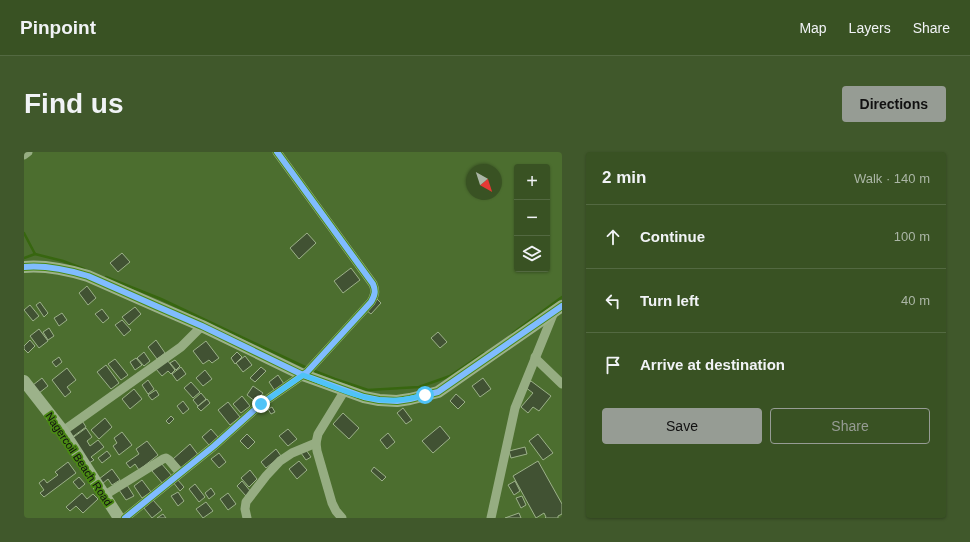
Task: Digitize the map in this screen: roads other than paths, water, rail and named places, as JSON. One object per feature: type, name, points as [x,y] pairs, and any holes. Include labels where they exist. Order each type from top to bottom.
[{"type":"street","points":[[24,155],[28,152]]},
{"type":"street","points":[[125,518],[214,446],[261,404],[307,371],[374,297],[375,289],[373,284],[277,152]]},
{"type":"street","points":[[24,267],[40,266],[80,273],[307,371],[345,390],[364,397],[379,400],[410,399],[438,392],[558,309]]},
{"type":"street","points":[[491,518],[515,408],[535,357],[558,309]]},
{"type":"street","points":[[63,431],[181,347],[202,326]]},
{"type":"street","points":[[535,357],[562,384]]},
{"type":"street","name":"Nagercoil Beach Road","points":[[24,381],[63,431],[119,518]]},
{"type":"street","points":[[342,518],[332,503],[316,443],[318,434],[345,390]]},
{"type":"street","points":[[246,518],[246,502],[266,476],[280,461],[292,453],[316,443]]},
{"type":"street","points":[[105,495],[163,458],[169,460],[180,473]]},
{"type":"waterway","points":[[24,233],[35,254]]},
{"type":"waterway","points":[[24,258],[35,254],[63,261],[84,269]]},
{"type":"waterway","points":[[106,277],[161,299],[307,368]]},
{"type":"waterway","points":[[513,333],[562,297]]},
{"type":"waterway","points":[[312,370],[368,390],[419,387],[450,376],[484,353]]}]
